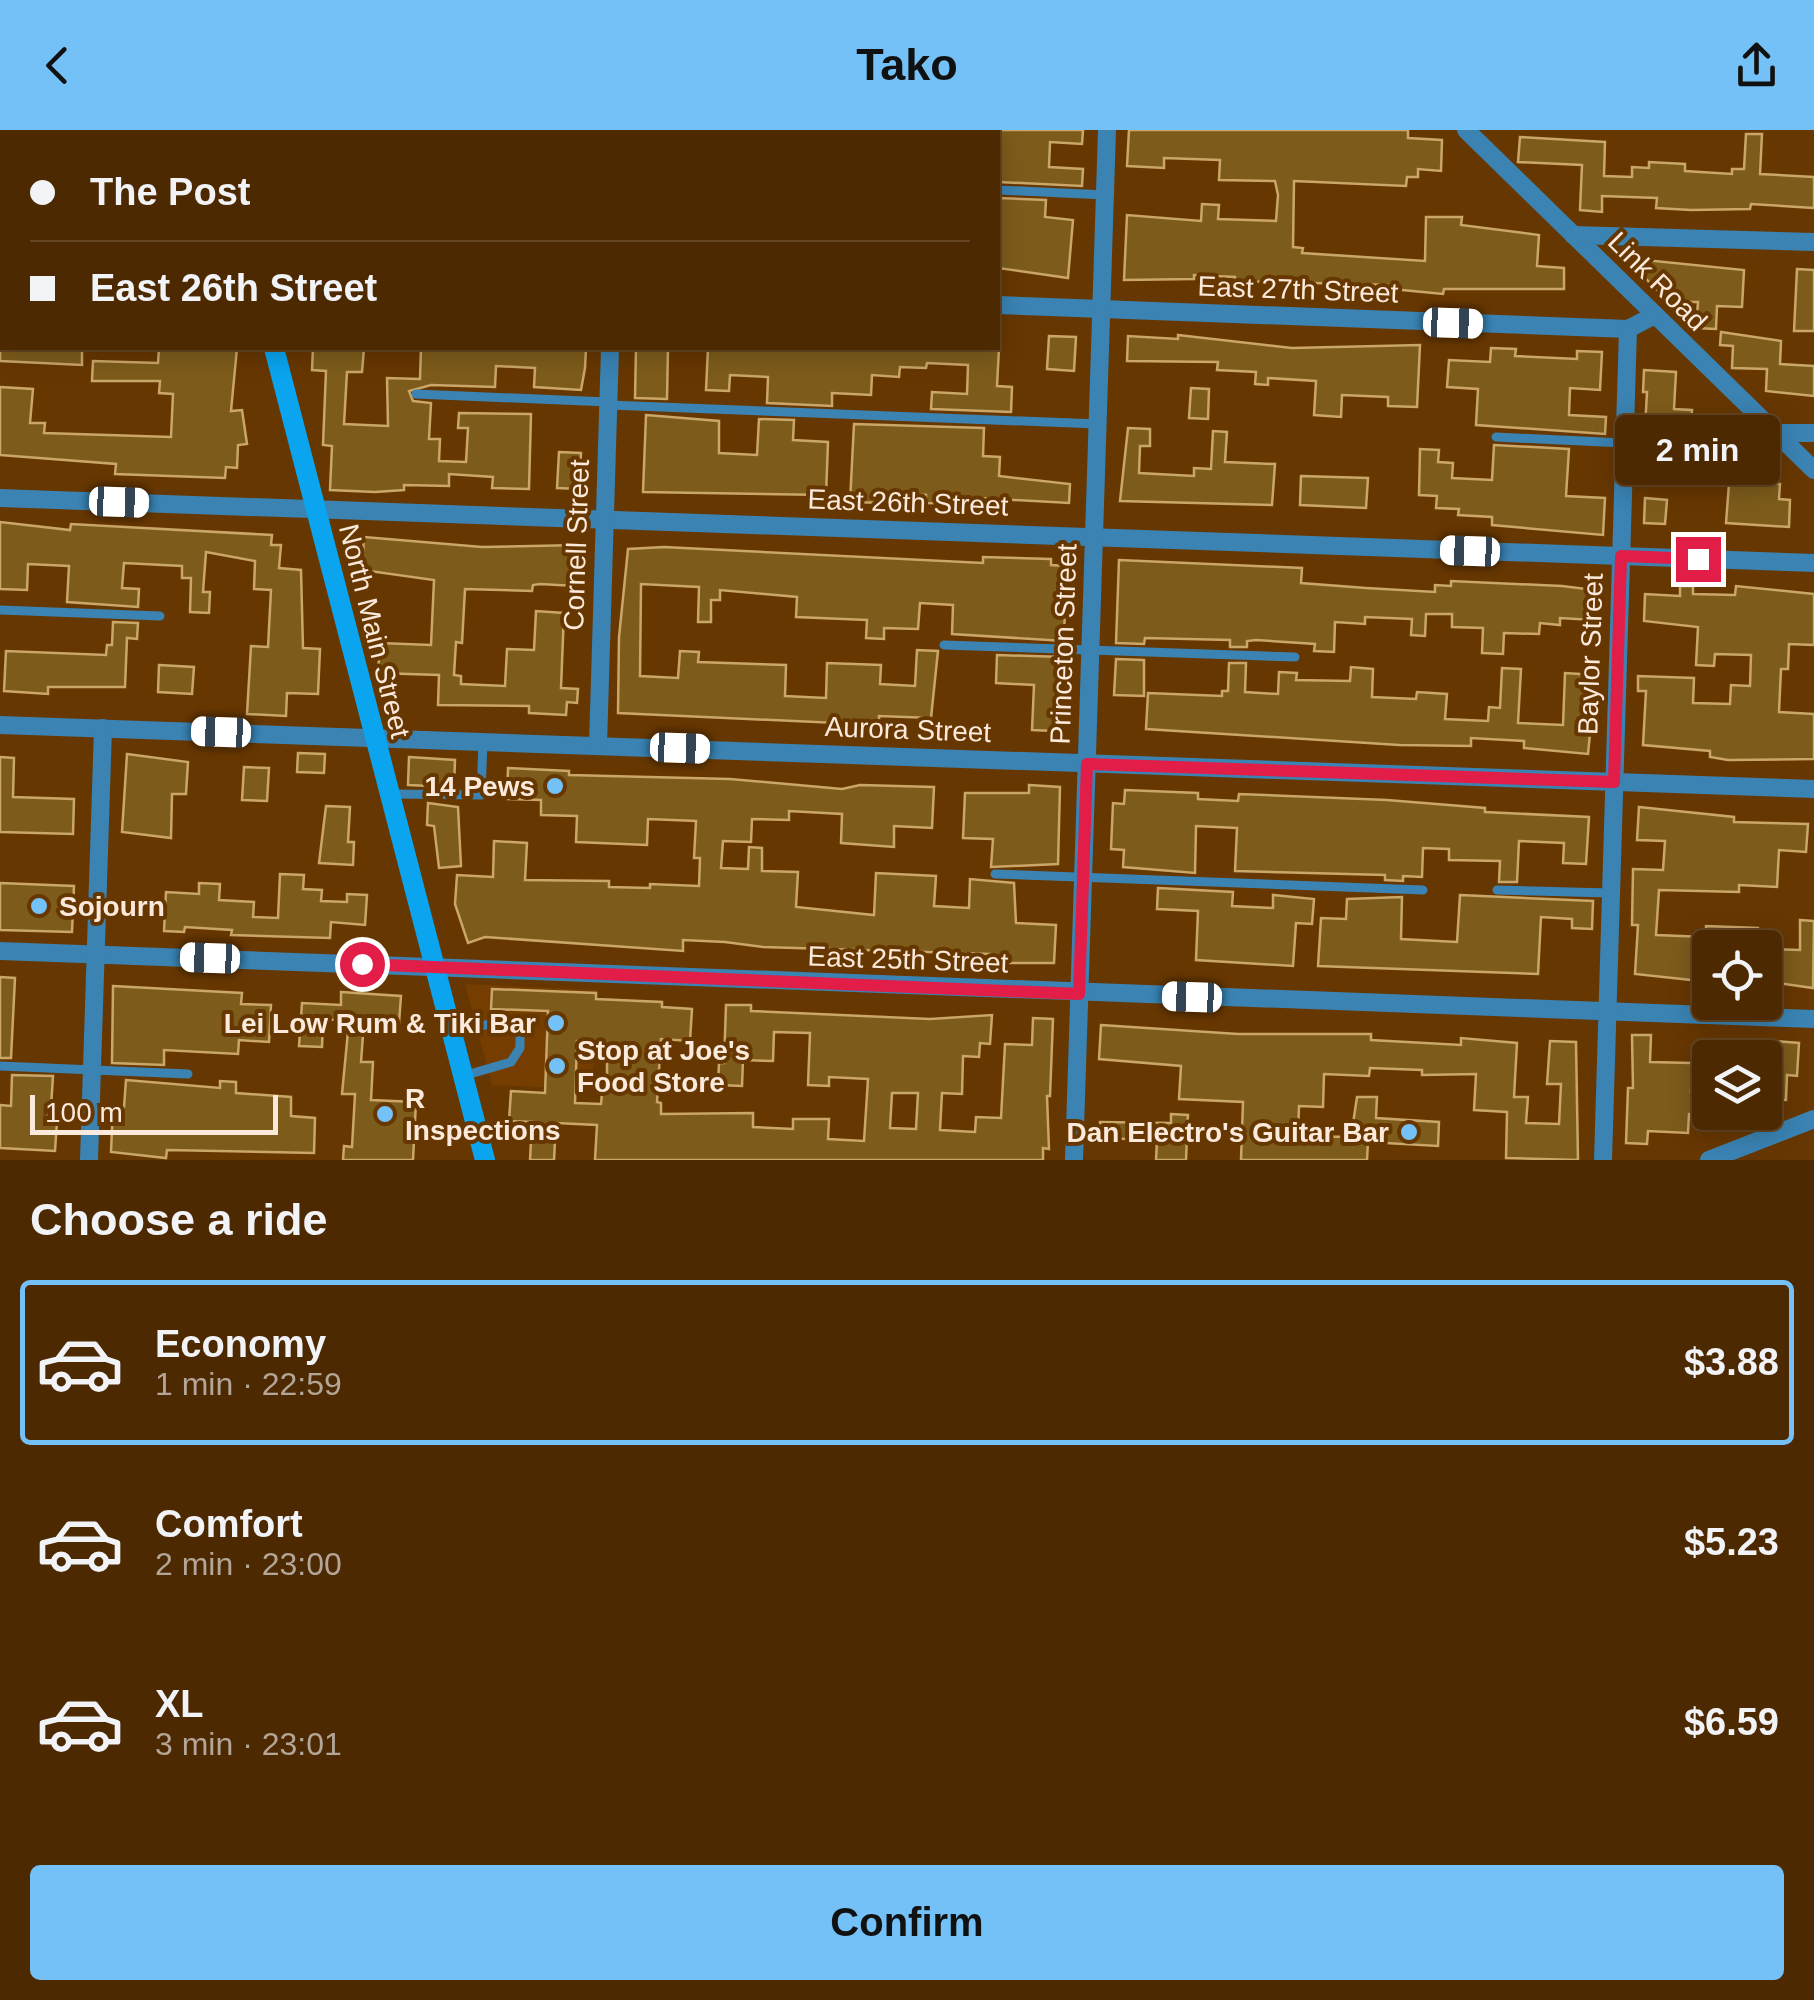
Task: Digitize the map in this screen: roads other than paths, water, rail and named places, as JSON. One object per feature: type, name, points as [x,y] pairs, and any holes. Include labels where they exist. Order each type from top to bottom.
[{"type":"main road","name":"North Main Street","points":[[275,350],[485,1160]]},
{"type":"street","name":"Princeton Street","points":[[1074,1160],[1107,130]]},
{"type":"street","name":"Link Road","points":[[1466,130],[1814,470]]},
{"type":"street","points":[[1573,235],[1814,242]]},
{"type":"street","name":"East 27th Street","points":[[1000,305],[1628,330]]},
{"type":"street","points":[[1628,330],[1653,316]]},
{"type":"street","name":"Baylor Street","points":[[1603,1160],[1628,330]]},
{"type":"street","name":"Cornell Street","points":[[598,745],[610,350]]},
{"type":"street","points":[[1776,433],[1814,433]]},
{"type":"street","name":"East 26th Street","points":[[0,498],[1814,563]]},
{"type":"street","name":"Aurora Street","points":[[0,724],[1814,789]]},
{"type":"street","points":[[89,1160],[103,728]]},
{"type":"street","name":"East 25th Street","points":[[0,951],[1814,1019]]},
{"type":"street","points":[[1708,1160],[1814,1118]]},
{"type":"lane","points":[[1000,190],[1105,194]]},
{"type":"lane","points":[[416,394],[1098,424]]},
{"type":"lane","points":[[1496,437],[1624,443]]},
{"type":"lane","points":[[0,610],[160,616]]},
{"type":"lane","points":[[944,645],[1295,656]]},
{"type":"lane","points":[[388,794],[481,795],[484,741]]},
{"type":"lane","points":[[995,874],[1424,890]]},
{"type":"lane","points":[[1498,890],[1611,894]]},
{"type":"lane","points":[[452,1032],[486,1024],[514,1024],[521,1038],[511,1062],[463,1076]]},
{"type":"lane","points":[[0,1066],[188,1074]]},
{"type":"place","name":"14 Pews","points":[[555,786]]},
{"type":"place","name":"Sojourn","points":[[39,906]]},
{"type":"place","name":"Lei Low Rum & Tiki Bar","points":[[556,1023]]},
{"type":"place","name":"Stop at Joe's Food Store","points":[[557,1066]]},
{"type":"place","name":"R Inspections","points":[[385,1114]]},
{"type":"place","name":"Dan Electro's Guitar Bar","points":[[1409,1132]]}]
